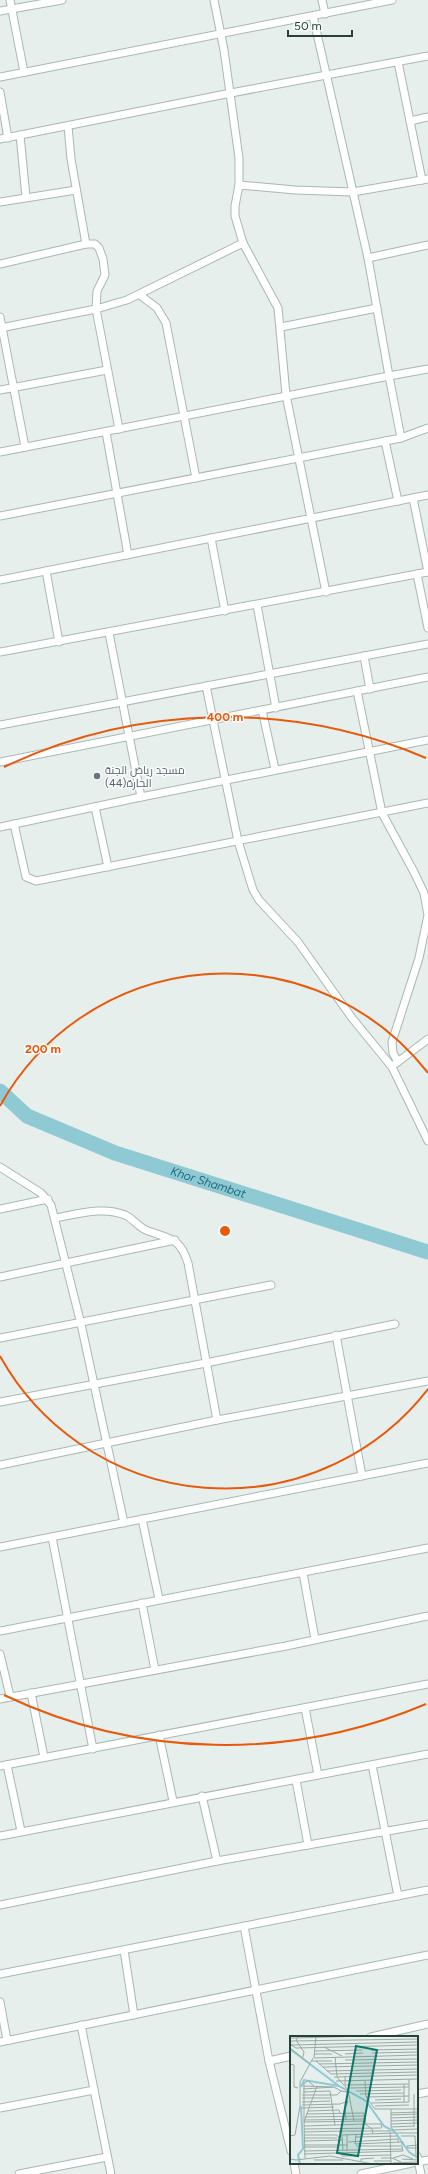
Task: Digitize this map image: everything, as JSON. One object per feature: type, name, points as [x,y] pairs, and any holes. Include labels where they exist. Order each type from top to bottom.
[{"type":"street","points":[[10,0],[24,72]]},
{"type":"street","points":[[0,11],[62,0]]},
{"type":"street","points":[[214,0],[231,93],[239,158],[239,185],[234,206],[235,216],[243,243],[278,308],[281,327],[286,395],[297,458],[326,592]]},
{"type":"street","points":[[322,0],[325,14]]},
{"type":"street","points":[[0,77],[221,32],[325,14],[392,0]]},
{"type":"street","points":[[313,16],[368,258],[401,438]]},
{"type":"street","points":[[0,140],[231,93],[428,56]]},
{"type":"street","points":[[239,185],[295,190],[353,192],[425,179],[410,121],[398,62]]},
{"type":"street","points":[[0,92],[8,138]]},
{"type":"street","points":[[410,121],[428,117]]},
{"type":"street","points":[[68,126],[76,190],[86,244]]},
{"type":"street","points":[[20,135],[26,197]]},
{"type":"street","points":[[0,202],[76,190]]},
{"type":"street","points":[[1,328],[96,309],[121,302],[140,295],[170,278],[243,243]]},
{"type":"street","points":[[0,264],[86,244],[95,244],[99,248],[103,259],[104,275],[97,291],[96,309],[119,429]]},
{"type":"street","points":[[368,258],[428,245]]},
{"type":"street","points":[[140,295],[157,308],[166,323],[196,478]]},
{"type":"street","points":[[281,327],[377,308]]},
{"type":"street","points":[[0,317],[25,447]]},
{"type":"street","points":[[0,452],[286,395],[428,369]]},
{"type":"street","points":[[0,390],[107,370]]},
{"type":"street","points":[[0,516],[401,438],[428,428]]},
{"type":"street","points":[[106,432],[128,555]]},
{"type":"street","points":[[385,441],[398,501]]},
{"type":"street","points":[[0,580],[428,495]]},
{"type":"street","points":[[0,652],[428,572],[413,498]]},
{"type":"street","points":[[211,538],[225,611]]},
{"type":"street","points":[[46,571],[59,642]]},
{"type":"street","points":[[417,574],[428,628]]},
{"type":"street","points":[[257,605],[276,708]]},
{"type":"street","points":[[109,632],[141,797]]},
{"type":"street","points":[[0,725],[428,644]]},
{"type":"street","points":[[364,656],[370,689]]},
{"type":"street","points":[[0,762],[428,677]]},
{"type":"street","points":[[206,686],[238,842],[253,890],[259,900],[298,942],[352,1018],[392,1068],[428,1141]]},
{"type":"street","points":[[357,691],[382,812],[424,893],[428,915],[419,958],[392,1042],[392,1049],[398,1062]]},
{"type":"street","points":[[262,710],[275,770]]},
{"type":"street","points":[[0,827],[141,797],[428,740]]},
{"type":"street","points":[[14,824],[26,877],[36,882],[428,803]]},
{"type":"street","points":[[95,807],[108,867]]},
{"type":"street","points":[[392,1068],[428,1039]]},
{"type":"street","points":[[0,1167],[48,1199],[55,1218],[95,1384],[124,1523]]},
{"type":"street","points":[[0,1209],[48,1199]]},
{"type":"street","points":[[55,1218],[90,1212],[117,1212],[128,1216],[140,1227],[175,1240],[184,1250],[188,1263],[217,1420]]},
{"type":"street","points":[[0,1277],[175,1240]]},
{"type":"street","points":[[0,1338],[81,1324],[271,1285]]},
{"type":"street","points":[[0,1402],[206,1363],[395,1324]]},
{"type":"street","points":[[336,1335],[362,1476]]},
{"type":"street","points":[[0,1465],[108,1444],[217,1420],[428,1381]]},
{"type":"street","points":[[0,1547],[428,1463]]},
{"type":"street","points":[[142,1519],[159,1599]]},
{"type":"street","points":[[52,1537],[93,1748]]},
{"type":"street","points":[[0,1631],[159,1599],[303,1574],[428,1548]]},
{"type":"street","points":[[303,1574],[315,1639]]},
{"type":"street","points":[[142,1603],[155,1670]]},
{"type":"street","points":[[0,1699],[428,1616]]},
{"type":"street","points":[[0,1654],[10,1696]]},
{"type":"street","points":[[21,1831],[4,1766],[44,1757],[428,1684]]},
{"type":"street","points":[[32,1693],[44,1757]]},
{"type":"street","points":[[305,1708],[318,1775]]},
{"type":"street","points":[[159,1735],[173,1801]]},
{"type":"street","points":[[0,1836],[173,1801],[296,1780],[428,1754]]},
{"type":"street","points":[[372,1765],[398,1896]]},
{"type":"street","points":[[296,1780],[308,1845]]},
{"type":"street","points":[[202,1796],[217,1861]]},
{"type":"street","points":[[0,1905],[217,1861],[428,1824]]},
{"type":"street","points":[[0,1974],[428,1890]]},
{"type":"street","points":[[244,1926],[269,2061],[288,2122],[290,2141]]},
{"type":"street","points":[[124,1950],[134,2015]]},
{"type":"street","points":[[0,2002],[4,2041],[428,1956]]},
{"type":"street","points":[[375,2036],[428,2024]]},
{"type":"street","points":[[81,2025],[111,2174]]},
{"type":"street","points":[[269,2061],[290,2056]]},
{"type":"street","points":[[0,2108],[94,2090]]},
{"type":"street","points":[[418,2094],[428,2092]]},
{"type":"street","points":[[19,2174],[107,2157]]},
{"type":"street","points":[[418,2161],[428,2160]]},
{"type":"street","points":[[294,2164],[296,2174]]},
{"type":"street","points":[[361,2174],[403,2164]]},
{"type":"street","points":[[417,2164],[420,2174]]},
{"type":"waterway","name":"Khor Shambat","points":[[0,1091],[27,1116],[115,1153],[428,1252]]},
{"type":"place","name":"مسجد رياض الجنة الحارة(44)","points":[[97,776]]}]
